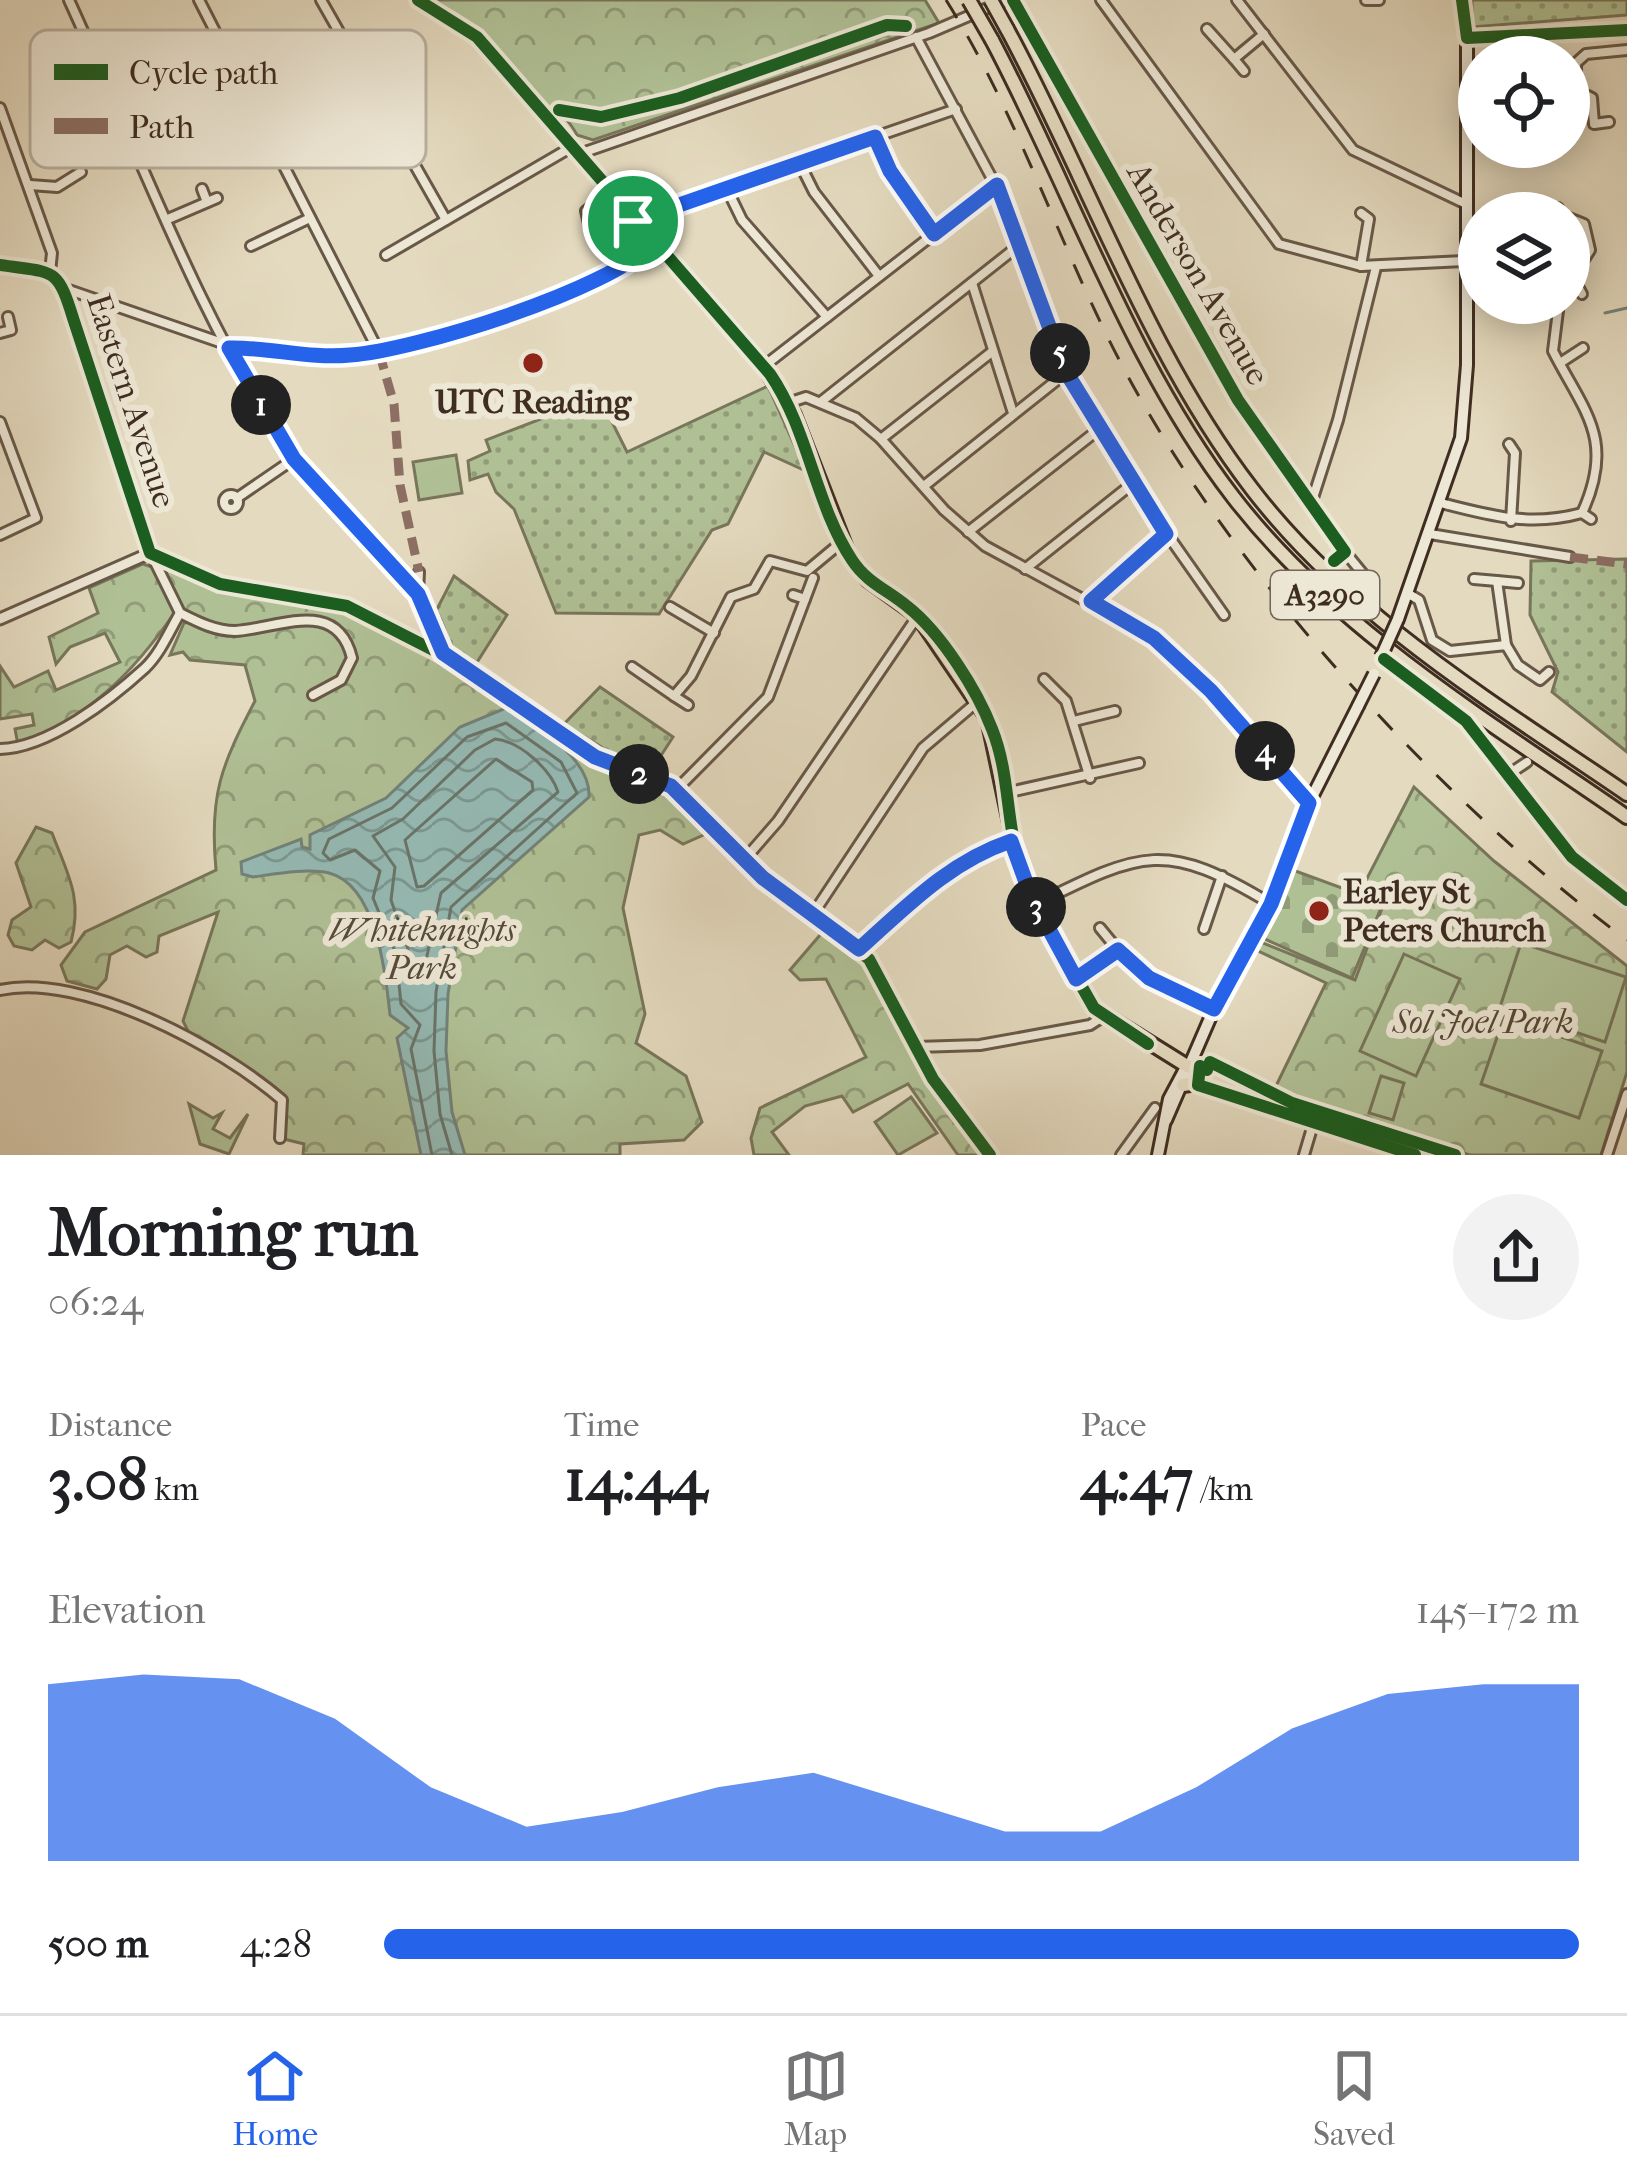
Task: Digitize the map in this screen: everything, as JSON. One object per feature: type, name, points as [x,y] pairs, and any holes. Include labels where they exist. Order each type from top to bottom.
[{"type":"main road","points":[[418,0],[477,37],[764,366],[788,403],[843,542],[868,580],[918,616],[993,731],[1011,841],[1035,904],[1076,979],[1104,1016],[1148,1043],[1241,1087],[1315,1118],[1434,1155]]},
{"type":"main road","name":"A3290","points":[[969,0],[1164,389],[1241,507],[1303,576],[1375,637],[1627,817]]},
{"type":"main road","name":"A3290","points":[[991,0],[1182,382],[1267,508],[1328,574],[1374,611],[1627,794]]},
{"type":"main road","points":[[1462,0],[1467,36]]},
{"type":"main road","points":[[1158,1155],[1169,1099],[1271,904],[1309,803],[1374,674],[1430,534],[1461,438],[1466,324]]},
{"type":"main road","points":[[1166,1120],[1189,1063]]},
{"type":"main road","points":[[1183,1085],[1200,1079],[1241,1087]]},
{"type":"street","points":[[69,0],[82,30]]},
{"type":"street","points":[[199,0],[214,30]]},
{"type":"street","points":[[320,0],[337,30]]},
{"type":"street","points":[[386,255],[573,152],[913,38],[1009,0]]},
{"type":"street","name":"Anderson Avenue","points":[[1009,0],[1217,364],[1311,504],[1372,584]]},
{"type":"street","points":[[1101,0],[1279,244],[1361,266],[1458,261]]},
{"type":"street","points":[[1238,0],[1353,150],[1458,200]]},
{"type":"street","points":[[1366,0],[1378,0]]},
{"type":"street","points":[[1207,29],[1244,70]]},
{"type":"street","points":[[1507,36],[1626,30],[1627,49],[1590,56]]},
{"type":"street","points":[[1234,59],[1264,34]]},
{"type":"street","points":[[913,38],[997,185],[1066,372],[1132,484],[1223,615]]},
{"type":"street","points":[[1590,97],[1595,136]]},
{"type":"street","name":"Eastern Avenue","points":[[0,108],[52,253],[50,272],[69,290],[78,336],[150,553]]},
{"type":"street","points":[[633,221],[956,109]]},
{"type":"street","points":[[1594,124],[1609,122]]},
{"type":"street","points":[[875,137],[890,171],[934,234]]},
{"type":"street","points":[[800,162],[814,193],[879,276]]},
{"type":"street","points":[[145,168],[228,346],[294,459],[418,594],[443,653]]},
{"type":"street","points":[[285,168],[379,352]]},
{"type":"street","points":[[416,168],[446,220]]},
{"type":"street","points":[[30,185],[57,187],[81,172]]},
{"type":"street","points":[[764,366],[997,185]]},
{"type":"street","points":[[726,187],[742,220],[827,317]]},
{"type":"street","points":[[168,219],[212,200],[202,189]]},
{"type":"street","points":[[591,232],[586,212],[609,193]]},
{"type":"street","points":[[1361,213],[1369,219],[1361,266]]},
{"type":"street","points":[[250,246],[310,218]]},
{"type":"street","points":[[69,290],[228,346],[319,356],[379,352],[609,275],[652,243]]},
{"type":"street","points":[[823,401],[1022,243]]},
{"type":"street","points":[[0,265],[50,272]]},
{"type":"street","points":[[1311,504],[1332,442],[1376,267]]},
{"type":"street","points":[[972,283],[1013,413]]},
{"type":"street","points":[[0,333],[10,330],[8,317]]},
{"type":"street","points":[[1556,324],[1553,350],[1586,401],[1596,445],[1591,492],[1582,513]]},
{"type":"street","points":[[1560,364],[1583,348]]},
{"type":"street","points":[[881,439],[993,350]]},
{"type":"street","points":[[924,486],[1066,372]]},
{"type":"street","points":[[788,403],[806,397],[823,401],[881,439],[968,532],[1025,569],[1154,638],[1211,691],[1309,803]]},
{"type":"street","points":[[0,422],[3,441],[36,518],[0,535]]},
{"type":"street","points":[[968,532],[1098,430]]},
{"type":"street","points":[[1511,521],[1514,447]]},
{"type":"street","points":[[237,498],[294,459]]},
{"type":"street","points":[[1025,569],[1132,484]]},
{"type":"street","points":[[1441,502],[1511,521],[1546,523],[1582,513]]},
{"type":"street","points":[[1582,513],[1591,520]]},
{"type":"street","points":[[1091,601],[1166,534]]},
{"type":"street","points":[[1430,534],[1570,557]]},
{"type":"street","points":[[674,696],[714,633],[727,601],[754,589],[770,561],[807,571],[843,542]]},
{"type":"street","points":[[1334,561],[1345,552]]},
{"type":"street","points":[[150,553],[180,613],[220,630],[285,619],[328,623],[343,638],[352,658],[341,680],[313,695]]},
{"type":"street","points":[[0,620],[150,553],[220,584],[346,606],[443,653],[595,757],[676,790],[744,860],[859,949],[882,978],[933,1079],[989,1155]]},
{"type":"street","points":[[418,572],[418,594]]},
{"type":"street","points":[[676,790],[768,697],[813,578]]},
{"type":"street","points":[[1474,579],[1519,583]]},
{"type":"street","points":[[1497,581],[1506,645],[1518,664],[1549,687]]},
{"type":"street","points":[[1407,593],[1419,600],[1432,640],[1450,651],[1506,645]]},
{"type":"street","points":[[793,595],[806,599]]},
{"type":"street","points":[[670,608],[714,633]]},
{"type":"street","points":[[0,749],[24,746],[60,728],[147,666],[180,613]]},
{"type":"street","points":[[744,860],[778,821],[918,616]]},
{"type":"street","points":[[632,667],[688,705]]},
{"type":"street","points":[[1540,680],[1549,672]]},
{"type":"street","points":[[1044,679],[1074,721],[1090,778]]},
{"type":"street","points":[[1052,687],[1061,679]]},
{"type":"street","points":[[812,914],[923,748],[977,702]]},
{"type":"street","points":[[1074,721],[1115,711]]},
{"type":"street","points":[[1466,721],[1572,857],[1627,900]]},
{"type":"street","points":[[1005,793],[1090,778],[1132,760]]},
{"type":"street","points":[[1509,774],[1527,762]]},
{"type":"street","points":[[859,949],[959,863],[1011,841]]},
{"type":"street","points":[[1035,904],[1123,863],[1172,858],[1222,876],[1271,904]]},
{"type":"street","points":[[1204,929],[1222,876]]},
{"type":"street","points":[[1100,928],[1149,978],[1214,1009]]},
{"type":"street","points":[[1076,979],[1118,950]]},
{"type":"street","points":[[0,990],[48,989],[172,1028],[239,1065],[282,1100],[280,1138]]},
{"type":"street","points":[[917,1047],[980,1045],[1090,1025],[1104,1016]]},
{"type":"street","points":[[1606,1155],[1624,1115],[1627,1094]]},
{"type":"street","points":[[1121,1155],[1155,1108]]},
{"type":"street","points":[[1304,1155],[1315,1118]]},
{"type":"green space","points":[[434,0],[925,0],[939,23],[593,140],[577,135],[563,116],[536,99],[479,35]]},
{"type":"green space","points":[[1472,0],[1627,0],[1627,15],[1472,27]]},
{"type":"green space","points":[[768,386],[806,471],[764,452],[728,524],[712,530],[659,614],[556,613],[514,509],[496,492],[488,474],[470,480],[468,461],[490,451],[486,440],[608,393],[610,418],[627,452]]},
{"type":"green space","points":[[456,455],[462,493],[419,500],[413,462]]},
{"type":"green space","name":"Whiteknights Park","points":[[153,558],[219,586],[335,607],[375,623],[477,675],[602,764],[674,791],[708,833],[683,844],[660,830],[639,835],[623,908],[645,1014],[636,1043],[686,1076],[702,1122],[684,1140],[620,1144],[620,1155],[303,1155],[304,1144],[280,1138],[282,1100],[189,1033],[183,1021],[218,912],[159,936],[157,952],[146,957],[127,946],[110,955],[106,979],[97,989],[67,981],[61,965],[85,932],[216,870],[214,821],[220,782],[255,701],[245,665],[190,660],[183,652],[170,655],[184,623],[191,622],[180,613]]},
{"type":"green space","points":[[1627,559],[1627,752],[1552,692],[1558,672],[1530,615],[1531,561]]},
{"type":"green space","points":[[143,564],[152,567],[175,612],[107,692],[66,721],[18,745],[15,729],[34,725],[32,714],[0,719],[0,666],[14,687],[48,671],[56,690],[120,662],[105,633],[70,647],[56,664],[49,637],[98,613],[89,588]]},
{"type":"green space","points":[[454,576],[507,615],[474,667],[450,649],[436,611]]},
{"type":"green space","points":[[600,687],[673,737],[651,771],[629,764],[564,724]]},
{"type":"green space","name":"Sol Joel Park","points":[[1414,787],[1494,861],[1627,966],[1627,1072],[1601,1155],[1470,1155],[1318,1110],[1274,1090],[1326,983],[1254,949],[1258,941],[1355,980],[1384,903],[1360,892]]},
{"type":"green space","points":[[36,827],[52,833],[74,898],[71,942],[59,948],[45,940],[32,950],[14,946],[8,935],[12,920],[31,907],[16,863]]},
{"type":"green space","points":[[1290,869],[1383,903],[1352,978],[1258,936]]},
{"type":"green space","points":[[827,927],[871,968],[927,1082],[981,1155],[958,1155],[908,1084],[853,1112],[842,1096],[805,1106],[772,1132],[789,1155],[754,1155],[751,1138],[760,1108],[866,1057],[826,979],[800,980],[790,970]]},
{"type":"green space","points":[[1521,943],[1626,977],[1605,1042],[1500,1007]]},
{"type":"green space","points":[[1404,954],[1460,979],[1416,1076],[1360,1051]]},
{"type":"green space","points":[[1504,1017],[1602,1051],[1579,1118],[1481,1084]]},
{"type":"green space","points":[[1381,1076],[1404,1083],[1393,1120],[1369,1113]]},
{"type":"green space","points":[[911,1097],[937,1133],[898,1155],[875,1122]]},
{"type":"green space","points":[[189,1104],[213,1118],[222,1113],[213,1129],[230,1138],[248,1114],[229,1154],[200,1144]]},
{"type":"water","points":[[506,708],[572,756],[587,782],[589,797],[462,910],[448,994],[446,1051],[452,1112],[465,1155],[421,1155],[397,1038],[408,1028],[390,1015],[376,934],[358,895],[329,873],[253,877],[242,874],[241,862],[301,839],[302,847],[310,849],[310,835],[386,798],[460,727]]},
{"type":"waterway","points":[[1605,313],[1627,308]]},
{"type":"railway","points":[[946,0],[996,90],[1124,369],[1222,525],[1346,680],[1415,753],[1485,822],[1627,940]]},
{"type":"marked path","points":[[379,352],[394,404],[400,485],[419,572]]},
{"type":"marked path","points":[[1570,557],[1627,564]]},
{"type":"cycle path","points":[[418,0],[477,37],[770,374],[794,419],[829,515],[852,560],[933,632],[977,697],[999,749],[1016,851],[1029,891]]},
{"type":"cycle path","points":[[1013,0],[1238,400],[1345,552],[1334,561]]},
{"type":"cycle path","points":[[1462,0],[1467,38],[1627,30]]},
{"type":"cycle path","points":[[559,110],[601,117],[680,98],[887,25],[906,26]]},
{"type":"cycle path","points":[[0,265],[51,275],[62,289],[150,553],[220,584],[347,606],[478,673],[595,756],[671,786],[763,878],[869,959],[933,1079],[990,1155]]},
{"type":"cycle path","points":[[1384,659],[1466,721],[1572,857],[1627,900]]},
{"type":"cycle path","points":[[1042,917],[1094,1008],[1148,1044]]},
{"type":"cycle path","points":[[1415,1155],[1198,1085],[1200,1066],[1207,1070],[1210,1062],[1292,1103],[1455,1155]]},
{"type":"place","name":"UTC Reading","points":[[533,363]]},
{"type":"place","name":"Earley St Peters Church","points":[[1319,911]]},
{"type":"route","points":[[875,137],[890,171],[934,234],[997,185],[1066,372],[1166,534],[1091,601],[1154,638],[1232,712],[1309,803],[1271,904],[1214,1009],[1149,978],[1118,950],[1076,979],[1031,896],[1011,841],[972,854],[945,873],[859,949],[763,878],[671,786],[595,757],[443,653],[438,630],[418,594],[294,459],[229,348],[347,356],[397,348],[457,330],[626,267],[652,243],[633,221],[875,137]]}]
